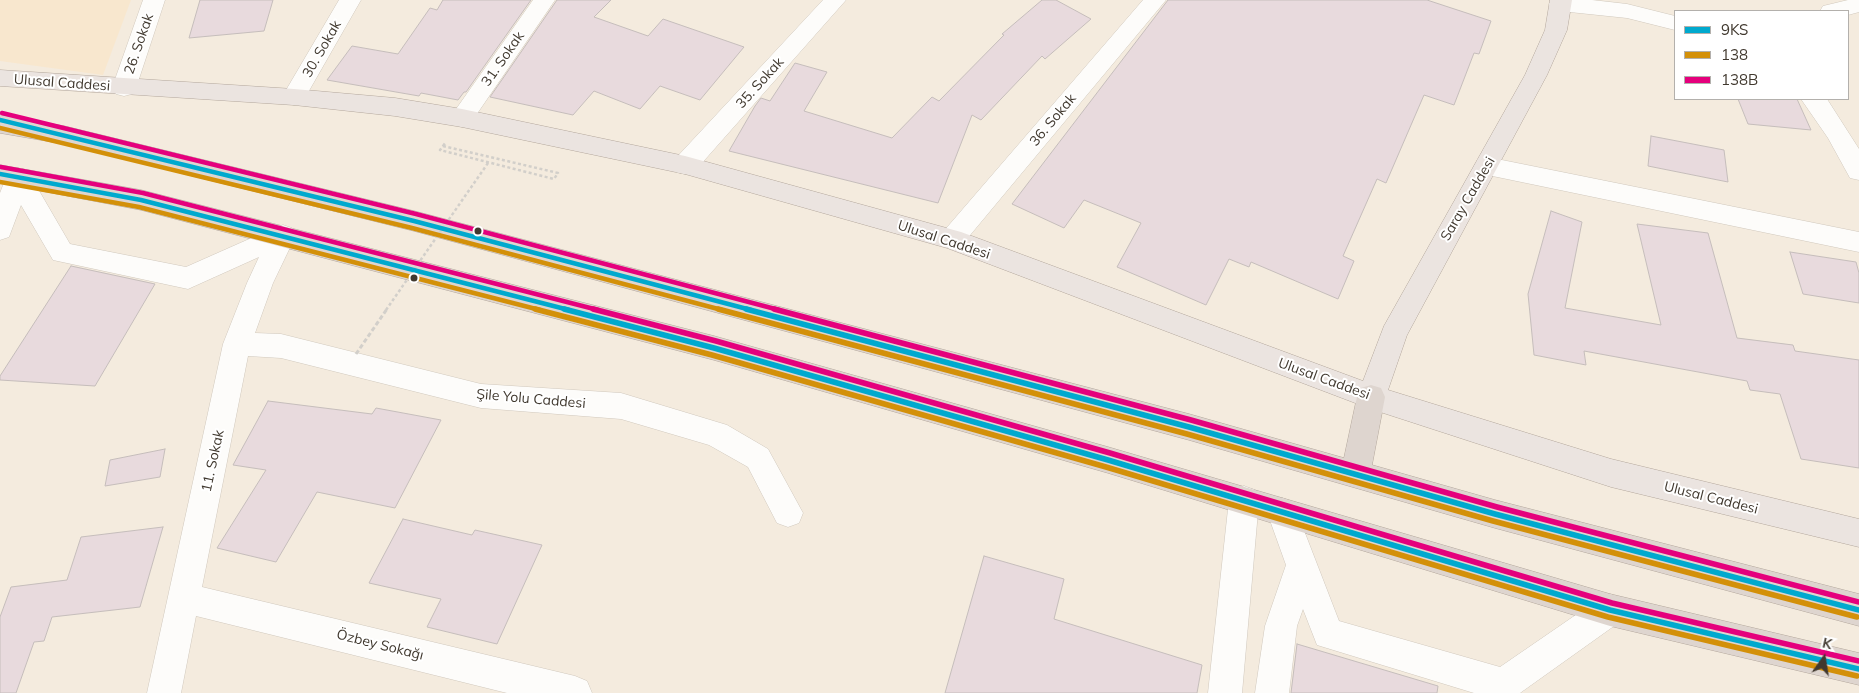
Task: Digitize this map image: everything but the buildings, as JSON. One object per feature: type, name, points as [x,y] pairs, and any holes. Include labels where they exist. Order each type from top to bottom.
[{"type":"highway","points":[[0,120],[443,228],[1859,610]]},
{"type":"highway","points":[[0,124],[64,135]]},
{"type":"highway","points":[[9,176],[141,200],[283,235],[714,348],[1244,500],[1610,610],[1859,669]]},
{"type":"highway","points":[[1355,475],[1371,397]]},
{"type":"main road","name":"Saray Caddesi","points":[[1371,397],[1394,334],[1536,75],[1556,30],[1561,2]]},
{"type":"main road","name":"Ulusal Caddesi","points":[[0,78],[124,88],[294,97],[395,107],[462,118],[685,165],[952,240],[1371,397],[1611,473],[1859,533]]},
{"type":"street","name":"26. Sokak","points":[[124,88],[154,0]]},
{"type":"street","name":"30. Sokak","points":[[294,97],[350,0]]},
{"type":"street","name":"31. Sokak","points":[[462,118],[544,0]]},
{"type":"street","name":"35. Sokak","points":[[685,165],[835,0]]},
{"type":"street","name":"36. Sokak","points":[[952,240],[1147,2]]},
{"type":"street","points":[[1561,2],[1627,11],[1674,23]]},
{"type":"street","points":[[1836,10],[1859,5]]},
{"type":"street","points":[[1814,100],[1837,132],[1859,172]]},
{"type":"street","points":[[1487,166],[1859,242]]},
{"type":"street","points":[[0,230],[9,176]]},
{"type":"street","points":[[9,176],[62,253],[188,278],[283,235]]},
{"type":"street","name":"11. Sokak","points":[[164,693],[237,344],[260,283],[283,235]]},
{"type":"street","name":"Şile Yolu Caddesi","points":[[237,344],[281,346],[480,396],[621,406],[716,434],[758,458],[788,513]]},
{"type":"street","points":[[1225,693],[1244,500]]},
{"type":"street","points":[[1282,512],[1328,634],[1503,689],[1610,610]]},
{"type":"street","points":[[1272,693],[1281,626],[1302,564]]},
{"type":"street","name":"Özbey Sokağı","points":[[184,598],[575,693]]},
{"type":"path","points":[[440,150],[554,179],[558,173],[443,146]]},
{"type":"path","points":[[356,354],[488,163]]},
{"type":"shaded area","points":[[0,0],[131,0],[103,75],[0,61]]},
{"type":"transit line","name":"138B","points":[[2,113],[416,214],[1191,420],[1497,507],[1859,602]]},
{"type":"transit line","name":"9KS","points":[[0,120],[414,221],[1189,427],[1495,514],[1859,610]]},
{"type":"transit line","name":"138","points":[[0,128],[412,228],[1187,434],[1493,521],[1857,617]]},
{"type":"transit line","name":"138B","points":[[1,167],[143,193],[716,341],[1110,453],[1612,603],[1859,661]]},
{"type":"transit line","name":"9KS","points":[[0,174],[141,200],[714,348],[1108,460],[1610,610],[1859,669]]},
{"type":"transit line","name":"138","points":[[0,182],[139,207],[712,355],[1106,467],[1608,617],[1857,676]]}]
